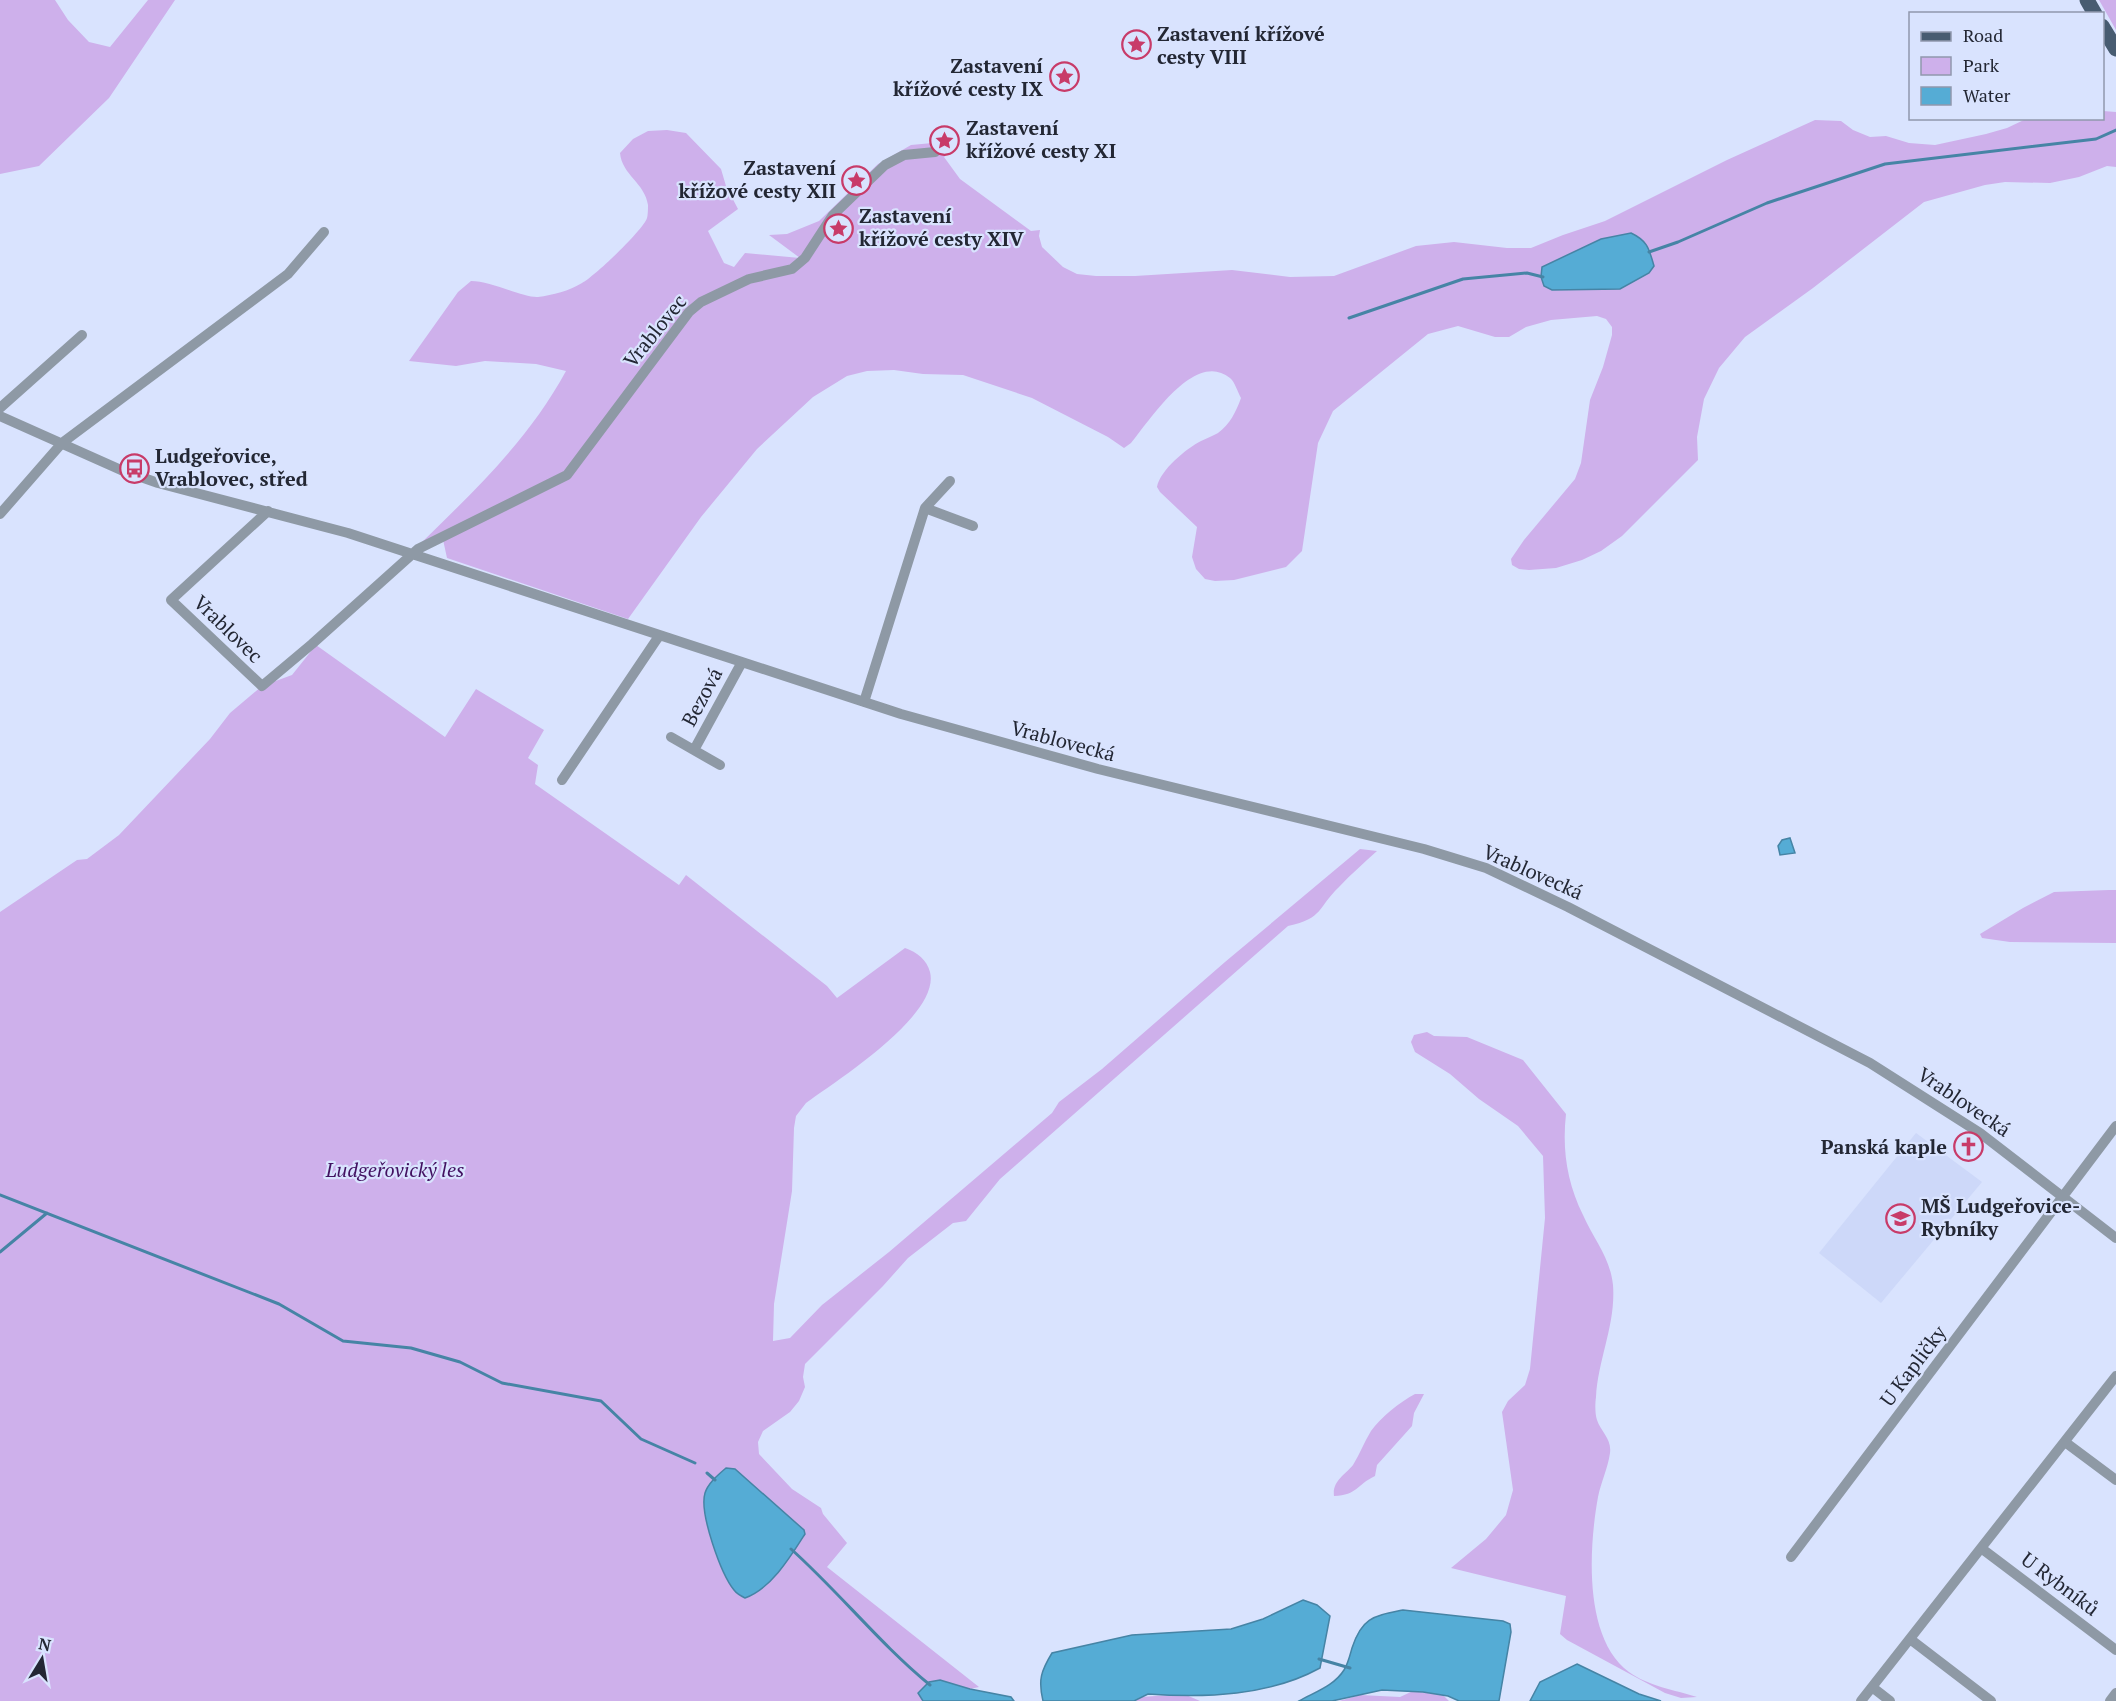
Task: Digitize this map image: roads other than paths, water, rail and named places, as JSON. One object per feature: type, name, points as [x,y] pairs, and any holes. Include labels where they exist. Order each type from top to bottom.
[{"type":"main road","points":[[2104,28],[2116,49]]},
{"type":"street","name":"Vrablovec","points":[[268,511],[171,600],[262,686],[418,549],[567,475],[689,312],[701,302],[749,279],[792,270],[805,258],[833,215],[885,165],[904,155],[935,152]]},
{"type":"street","points":[[0,514],[62,443],[288,274],[324,232]]},
{"type":"street","points":[[0,408],[82,335]]},
{"type":"street","points":[[0,416],[158,483],[348,533],[864,702],[925,508],[950,482]]},
{"type":"street","points":[[925,508],[973,526]]},
{"type":"street","points":[[562,780],[659,636]]},
{"type":"street","name":"Bezová","points":[[694,750],[742,662]]},
{"type":"street","name":"Vrablovecká","points":[[864,702],[1066,761],[1425,849],[1486,868],[1568,907],[1870,1063],[1980,1133],[2116,1238]]},
{"type":"street","name":"Bezová","points":[[671,737],[720,765]]},
{"type":"street","name":"U Kapličky","points":[[1791,1557],[2116,1126]]},
{"type":"street","points":[[1861,1701],[2116,1376]]},
{"type":"street","points":[[2065,1442],[2116,1480]]},
{"type":"street","name":"U Rybníků","points":[[1981,1548],[2116,1650]]},
{"type":"street","points":[[1910,1639],[1991,1701]]},
{"type":"street","points":[[1872,1687],[1890,1701]]},
{"type":"street","points":[[2110,1701],[2116,1693]]},
{"type":"water","points":[[1631,233],[1641,239],[1649,250],[1654,266],[1649,273],[1620,289],[1552,290],[1544,286],[1541,277],[1542,267],[1601,239]]},
{"type":"water","points":[[1790,838],[1795,853],[1780,855],[1778,846],[1782,840]]},
{"type":"water","points":[[726,1468],[735,1469],[804,1530],[805,1534],[772,1580],[745,1598],[734,1590],[723,1571],[712,1543],[705,1514],[706,1489]]},
{"type":"water","points":[[1303,1600],[1317,1605],[1330,1616],[1320,1668],[1300,1677],[1258,1690],[1237,1693],[1192,1696],[1148,1694],[1134,1701],[1043,1701],[1042,1676],[1052,1653],[1132,1635],[1231,1629],[1263,1619]]},
{"type":"water","points":[[1403,1610],[1503,1621],[1510,1624],[1511,1632],[1499,1701],[1459,1701],[1448,1696],[1423,1692],[1382,1690],[1332,1701],[1299,1701],[1324,1688],[1340,1676],[1347,1665],[1356,1638],[1365,1624],[1377,1616]]},
{"type":"water","points":[[1577,1664],[1639,1694],[1661,1701],[1530,1701],[1540,1682]]},
{"type":"water","points":[[940,1680],[1011,1697],[1014,1701],[923,1701],[918,1693],[929,1682]]},
{"type":"waterway","points":[[1649,252],[1678,242],[1767,203],[1885,164],[2096,139],[2116,130]]},
{"type":"waterway","points":[[1349,318],[1463,279],[1527,273],[1543,277]]},
{"type":"waterway","points":[[0,1195],[279,1304],[343,1341],[411,1348],[460,1362],[502,1383],[601,1401],[641,1439],[695,1463]]},
{"type":"waterway","points":[[0,1252],[47,1213]]},
{"type":"waterway","points":[[707,1473],[715,1480]]},
{"type":"waterway","points":[[791,1549],[930,1685]]},
{"type":"waterway","points":[[1319,1659],[1350,1668]]},
{"type":"place","name":"Zastavení křížové cesty VIII","points":[[1136,45]]},
{"type":"place","name":"Zastavení křížové cesty IX","points":[[1064,77]]},
{"type":"place","name":"Zastavení křížové cesty XI","points":[[945,140]]},
{"type":"place","name":"Zastavení křížové cesty XII","points":[[857,180]]},
{"type":"place","name":"Zastavení křížové cesty XIV","points":[[838,228]]},
{"type":"place","name":"Ludgeřovice, Vrablovec, střed","points":[[134,468]]},
{"type":"place","name":"Panská kaple","points":[[1968,1147]]},
{"type":"place","name":"MŠ Ludgeřovice- Rybníky","points":[[1900,1218]]},
{"type":"park label","name":"Ludgeřovický les","points":[[395,1170]]}]
